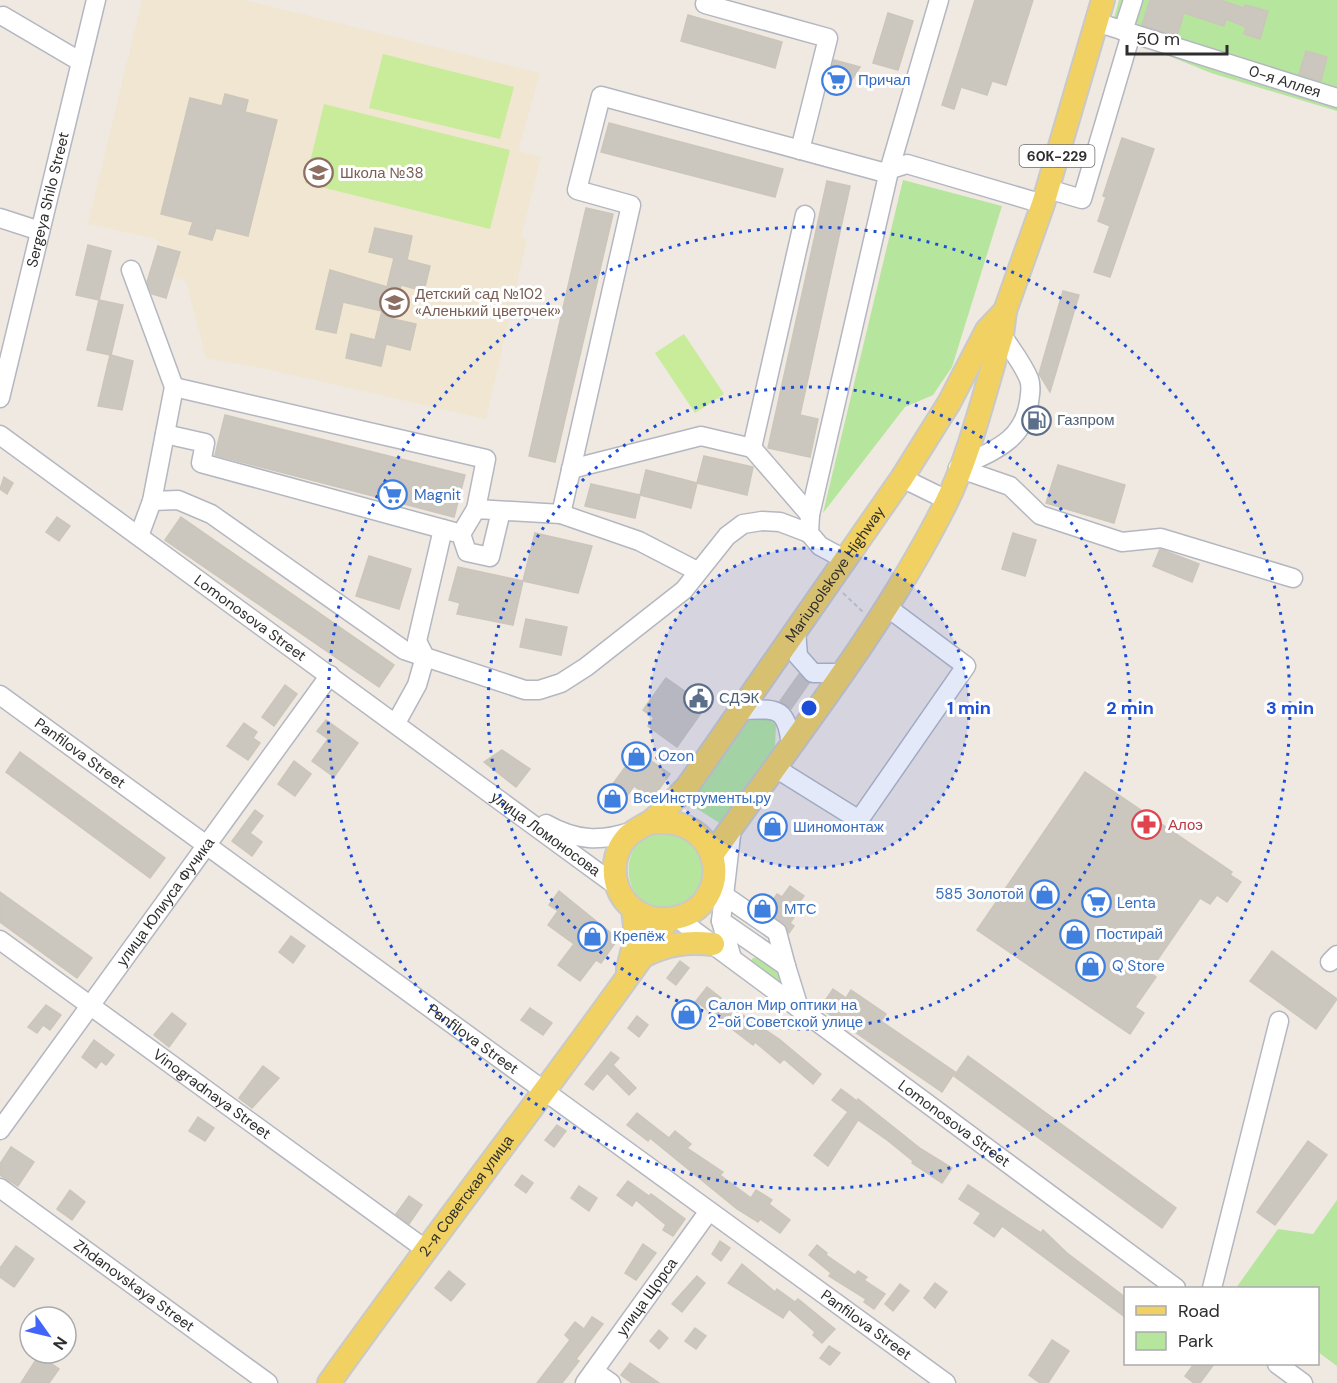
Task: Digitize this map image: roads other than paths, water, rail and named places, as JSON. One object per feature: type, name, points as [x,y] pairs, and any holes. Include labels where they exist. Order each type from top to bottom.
[{"type":"main road","name":"Mariupolskoye Highway","points":[[712,855],[882,616],[912,567],[947,501],[1002,335],[1005,311],[1045,196],[1103,0]]},
{"type":"main road","name":"Mariupolskoye Highway","points":[[641,827],[687,787],[902,478],[948,403],[987,330],[1005,311]]},
{"type":"main road","points":[[665,820],[689,826],[706,842],[712,855],[713,879],[705,898],[690,912],[673,919],[650,917],[633,909],[618,887],[615,873],[618,853],[641,827],[665,820]]},
{"type":"main road","name":"2-я Советская улица","points":[[606,1009],[633,953],[636,936],[633,909]]},
{"type":"main road","name":"2-я Советская улица","points":[[329,1383],[425,1249],[673,919]]},
{"type":"main road","points":[[643,956],[673,944],[693,942],[713,944]]},
{"type":"street","name":"Sergeya Shilo Street","points":[[0,398],[96,0]]},
{"type":"street","points":[[809,524],[889,171],[939,0]]},
{"type":"street","points":[[561,514],[631,205],[577,190],[601,96],[882,172],[907,164],[1045,196],[1082,199],[1127,32],[1132,0]]},
{"type":"street","points":[[705,4],[828,38],[801,150]]},
{"type":"street","points":[[3,16],[81,62]]},
{"type":"street","name":"0-я Аллея","points":[[1096,22],[1337,98]]},
{"type":"street","points":[[752,448],[805,214]]},
{"type":"street","points":[[0,218],[40,231]]},
{"type":"street","points":[[131,270],[174,387],[152,501],[139,536]]},
{"type":"street","points":[[958,468],[1011,441],[1022,427],[1028,409],[1031,389],[1029,379],[1002,335]]},
{"type":"street","points":[[174,387],[486,459],[476,509],[461,534],[467,552],[490,557],[501,512]]},
{"type":"street","points":[[165,434],[205,443],[201,463],[461,534]]},
{"type":"street","name":"Lomonosova Street","points":[[0,435],[502,800]]},
{"type":"street","points":[[571,469],[701,436],[752,448],[809,524],[820,546],[846,560]]},
{"type":"street","points":[[958,468],[1010,486],[1040,515],[1122,542],[1161,537],[1293,578]]},
{"type":"street","points":[[902,478],[947,501]]},
{"type":"street","points":[[152,501],[178,501],[212,514],[404,650],[525,690],[539,690],[561,683],[684,590],[727,536],[743,524],[762,521],[809,524]]},
{"type":"street","points":[[476,509],[561,514],[639,541],[697,571]]},
{"type":"street","points":[[396,723],[417,685],[425,657],[417,641],[443,529]]},
{"type":"street","points":[[774,767],[858,820],[879,791],[966,666],[882,616]]},
{"type":"street","points":[[796,630],[798,656],[813,673],[842,673]]},
{"type":"street","name":"улица Юлиуса Фучика","points":[[0,1130],[330,675]]},
{"type":"street","name":"Panfilova Street","points":[[0,695],[946,1383]]},
{"type":"street","points":[[741,710],[774,710],[782,713],[788,725],[791,745]]},
{"type":"street","name":"улица Ломоносова","points":[[502,800],[551,827],[577,837],[609,839],[641,827]]},
{"type":"street","name":"улица Ломоносова","points":[[502,800],[618,887]]},
{"type":"street","points":[[732,826],[722,894],[721,921],[732,958]]},
{"type":"street","points":[[722,894],[777,932],[799,1008]]},
{"type":"street","points":[[673,919],[732,958]]},
{"type":"street","points":[[721,921],[786,966]]},
{"type":"street","name":"Vinogradnaya Street","points":[[0,940],[425,1249]]},
{"type":"street","name":"Lomonosova Street","points":[[732,958],[1175,1287]]},
{"type":"street","points":[[1212,1287],[1279,1021]]},
{"type":"street","name":"Zhdanovskaya Street","points":[[0,1188],[268,1383]]},
{"type":"street","name":"улица Щорса","points":[[590,1377],[709,1211]]},
{"type":"street","points":[[1278,1365],[1303,1383]]},
{"type":"street","points":[[590,1377],[611,1383]]},
{"type":"place","name":"Причал","points":[[837,80]]},
{"type":"place","name":"Школа №38","points":[[319,173]]},
{"type":"place","name":"Детский сад №102 «Аленький цветочек»","points":[[394,303]]},
{"type":"place","name":"Газпром","points":[[1036,420]]},
{"type":"place","name":"Magnit","points":[[393,495]]},
{"type":"place","name":"СДЭК","points":[[698,698]]},
{"type":"place","name":"Ozon","points":[[637,756]]},
{"type":"place","name":"ВсеИнструменты.ру","points":[[612,798]]},
{"type":"place","name":"Алоэ","points":[[1147,825]]},
{"type":"place","name":"Шиномонтаж","points":[[772,827]]},
{"type":"place","name":"585 Золотой","points":[[1045,894]]},
{"type":"place","name":"Lenta","points":[[1096,903]]},
{"type":"place","name":"МТС","points":[[763,909]]},
{"type":"place","name":"Постирай","points":[[1075,934]]},
{"type":"place","name":"Крепёж","points":[[592,936]]},
{"type":"place","name":"Q Store","points":[[1091,966]]},
{"type":"place","name":"Салон Мир оптики на 2-ой Советской улице","points":[[687,1014]]}]
